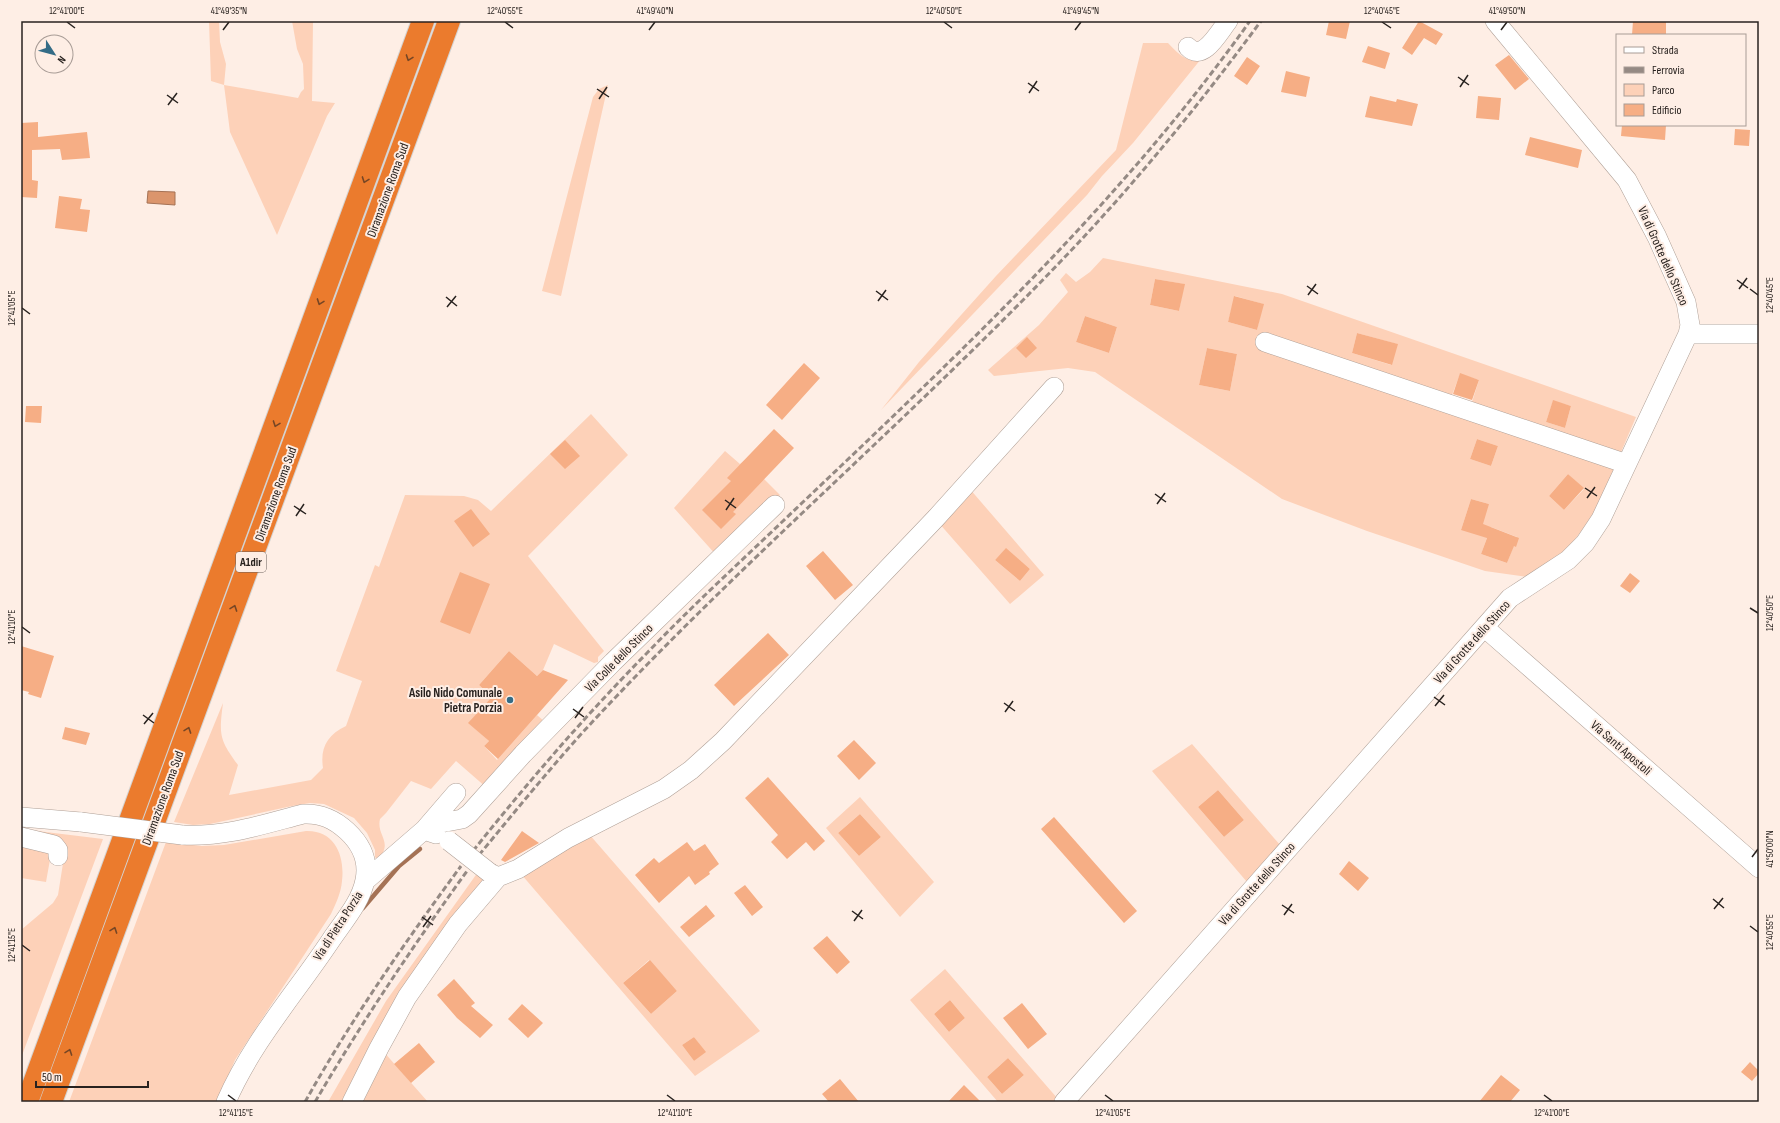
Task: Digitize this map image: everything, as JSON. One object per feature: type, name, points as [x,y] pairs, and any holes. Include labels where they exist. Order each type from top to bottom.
[{"type":"highway","name":"Diramazione Roma Sud","points":[[27,1102],[423,21]]},
{"type":"highway","name":"Diramazione Roma Sud","points":[[50,1102],[450,21]]},
{"type":"street","points":[[1188,47],[1190,50],[1198,52],[1206,49],[1228,21]]},
{"type":"street","name":"Via di Grotte dello Stinco","points":[[1064,1102],[1510,598],[1568,560],[1585,543],[1601,519],[1688,334],[1690,325],[1686,302],[1657,237],[1627,180],[1495,21]]},
{"type":"street","points":[[1688,334],[1759,334]]},
{"type":"street","points":[[1265,342],[1627,464]]},
{"type":"street","points":[[352,1102],[407,997],[494,875],[518,869],[568,838],[656,794],[696,766],[718,745],[936,518],[1054,387]]},
{"type":"street","name":"Via Colle dello Stinco","points":[[365,881],[424,830],[441,823],[456,822],[469,814],[523,754],[613,662],[775,506]]},
{"type":"street","name":"Via Santi Apostoli","points":[[1485,628],[1759,868]]},
{"type":"street","points":[[456,793],[424,830],[442,836],[494,875]]},
{"type":"street","name":"Via di Pietra Porzia","points":[[21,817],[81,822],[200,836],[229,833],[304,814],[321,815],[336,822],[357,842],[365,858],[366,869],[365,881],[361,893],[344,921],[256,1044],[239,1072],[226,1102]]},
{"type":"street","points":[[21,837],[54,845],[58,850],[58,856]]},
{"type":"green space","points":[[209,21],[219,21],[220,42],[226,64],[224,85],[211,81]]},
{"type":"green space","points":[[292,21],[313,21],[312,101],[335,103],[327,116],[277,235],[230,132],[224,85],[298,98],[304,89],[303,64],[297,49]]},
{"type":"green space","points":[[1143,43],[1168,43],[1179,54],[1190,60],[1201,59],[1133,143],[1102,176],[1087,195],[881,410],[919,362],[996,276],[1116,150]]},
{"type":"green space","points":[[608,85],[561,296],[542,291],[593,97],[599,89]]},
{"type":"green space","points":[[1103,258],[1282,294],[1636,417],[1597,508],[1566,551],[1527,577],[1485,571],[1367,531],[1282,499],[1095,372],[1068,368],[994,376],[988,370],[1039,325],[1068,292],[1060,280],[1066,273],[1076,282],[1090,272]],"holes":[[[1155,279],[1184,284],[1179,311],[1150,305]],[[1235,296],[1263,304],[1257,330],[1228,322]],[[1085,316],[1117,327],[1109,353],[1076,342]],[[1357,333],[1397,344],[1391,365],[1352,353]],[[1207,348],[1237,354],[1230,391],[1199,385]],[[1460,374],[1479,380],[1472,402],[1452,395]],[[1553,401],[1571,406],[1565,428],[1546,422]],[[1477,439],[1498,446],[1491,466],[1470,459]],[[1568,474],[1584,489],[1564,510],[1549,496]],[[1471,499],[1489,504],[1461,530]],[[1491,527],[1517,537],[1507,563],[1481,554]]]},
{"type":"green space","points":[[591,414],[628,455],[528,556],[604,651],[598,657],[598,662],[594,663],[554,644],[543,670],[537,676],[509,651],[479,685],[499,703],[504,723],[484,705],[469,723],[489,741],[484,746],[497,760],[537,715],[545,722],[487,788],[456,761],[431,789],[411,781],[380,819],[380,830],[385,843],[383,853],[378,860],[375,857],[375,850],[367,833],[354,818],[324,804],[310,803],[292,806],[210,824],[193,825],[174,822],[223,703],[221,723],[222,736],[227,749],[238,765],[229,795],[311,780],[323,768],[322,761],[326,743],[334,734],[346,726],[362,681],[336,671],[375,565],[379,567],[405,495],[464,496],[478,500],[491,511]]},
{"type":"green space","points":[[725,451],[740,464],[745,460],[780,495],[717,556],[674,508]]},
{"type":"green space","points":[[969,488],[1044,575],[1010,604],[938,522]],"holes":[[[1006,549],[1030,569],[1020,581],[995,560]]]},
{"type":"green space","points":[[1192,744],[1281,846],[1247,882],[1152,771]],"holes":[[[1218,790],[1244,820],[1224,837],[1198,807]]]},
{"type":"green space","points":[[860,797],[934,882],[900,917],[826,828]],"holes":[[[860,814],[881,837],[859,856],[838,833]]]},
{"type":"green space","points":[[21,829],[103,839],[21,1058],[21,930],[53,903],[58,895],[64,857],[51,854],[46,882],[21,878]]},
{"type":"green space","points":[[306,831],[324,835],[336,846],[340,854],[343,872],[339,894],[331,914],[235,1060],[217,1102],[69,1102],[166,842],[202,846],[224,845]]},
{"type":"green space","points":[[589,834],[760,1031],[695,1076],[521,874]],"holes":[[[649,960],[677,991],[651,1014],[623,983]],[[694,1037],[705,1052],[694,1061],[682,1045]]]},
{"type":"green space","points":[[478,872],[488,876],[348,1102],[328,1102],[386,1001]]},
{"type":"green space","points":[[945,969],[1058,1099],[1056,1102],[998,1102],[910,1000]],"holes":[[[950,1000],[965,1018],[949,1032],[934,1014]],[[1008,1058],[1024,1075],[1002,1094],[987,1077]]]},
{"type":"green space","points":[[383,1051],[428,1102],[358,1102]]},
{"type":"shaded area","points":[[148,191],[175,192],[175,205],[147,203]]},
{"type":"building","points":[[1329,21],[1350,21],[1346,39],[1326,35]]},
{"type":"building","points":[[1419,21],[1443,34],[1436,45],[1424,38],[1412,55],[1402,48]]},
{"type":"building","points":[[1633,21],[1666,21],[1666,34],[1632,34]]},
{"type":"building","points":[[1368,46],[1390,53],[1385,69],[1362,62]]},
{"type":"building","points":[[1509,55],[1529,79],[1515,90],[1495,65]]},
{"type":"building","points":[[1247,57],[1260,66],[1247,85],[1234,76]]},
{"type":"building","points":[[1286,71],[1310,77],[1306,97],[1281,92]]},
{"type":"building","points":[[1370,96],[1396,102],[1397,99],[1418,104],[1412,126],[1365,117]]},
{"type":"building","points":[[1478,96],[1501,98],[1499,120],[1476,118]]},
{"type":"building","points":[[38,122],[38,137],[87,132],[90,158],[62,160],[60,149],[32,150],[32,180],[38,181],[37,198],[21,197],[21,123]]},
{"type":"building","points":[[1622,126],[1666,126],[1665,140],[1621,136]]},
{"type":"building","points":[[1735,129],[1750,130],[1749,146],[1734,145]]},
{"type":"building","points":[[1530,137],[1582,150],[1578,168],[1525,155]]},
{"type":"building","points":[[59,196],[82,199],[80,209],[90,210],[87,232],[55,228]]},
{"type":"building","points":[[1155,279],[1185,284],[1179,311],[1150,305]]},
{"type":"building","points":[[1234,296],[1264,304],[1257,330],[1228,322]]},
{"type":"building","points":[[1085,316],[1117,327],[1109,353],[1076,342]]},
{"type":"building","points":[[1357,333],[1398,344],[1392,365],[1352,353]]},
{"type":"building","points":[[1027,337],[1037,348],[1026,358],[1016,348]]},
{"type":"building","points":[[1207,348],[1237,354],[1230,391],[1199,385]]},
{"type":"building","points":[[804,363],[820,378],[782,420],[766,405]]},
{"type":"building","points":[[1460,373],[1479,380],[1472,400],[1453,394]]},
{"type":"building","points":[[1553,400],[1571,406],[1565,428],[1546,422]]},
{"type":"building","points":[[26,406],[42,406],[41,423],[25,422]]},
{"type":"building","points":[[774,429],[794,448],[733,512],[736,514],[721,529],[702,510],[731,481],[727,478]]},
{"type":"building","points":[[1477,439],[1498,446],[1491,466],[1470,459]]},
{"type":"building","points":[[565,440],[580,456],[565,469],[550,454]]},
{"type":"building","points":[[1568,474],[1584,488],[1564,510],[1549,496]]},
{"type":"building","points":[[1471,499],[1489,504],[1483,524],[1519,538],[1507,563],[1481,554],[1487,538],[1461,530]]},
{"type":"building","points":[[471,509],[490,534],[473,547],[454,521]]},
{"type":"building","points":[[1006,548],[1030,569],[1020,581],[995,560]]},
{"type":"building","points":[[823,551],[853,585],[835,600],[806,566]]},
{"type":"building","points":[[460,572],[490,584],[470,634],[440,622]]},
{"type":"building","points":[[1630,573],[1640,581],[1630,593],[1620,586]]},
{"type":"building","points":[[768,633],[789,655],[734,706],[714,685]]},
{"type":"building","points":[[21,646],[54,656],[41,698],[21,690]]},
{"type":"building","points":[[509,651],[537,676],[543,670],[568,680],[498,759],[484,746],[489,741],[468,723],[492,697],[479,685]]},
{"type":"building","points":[[65,727],[90,733],[86,745],[62,739]]},
{"type":"building","points":[[854,740],[876,763],[859,780],[837,756]]},
{"type":"building","points":[[768,777],[825,841],[814,851],[806,842],[787,859],[771,842],[778,835],[745,798]]},
{"type":"building","points":[[1218,790],[1244,820],[1224,837],[1198,807]]},
{"type":"building","points":[[860,814],[881,837],[859,856],[838,833]]},
{"type":"building","points":[[1054,817],[1137,911],[1124,923],[1041,829]]},
{"type":"building","points":[[522,831],[539,843],[505,862],[501,860]]},
{"type":"building","points":[[687,842],[694,851],[705,844],[719,864],[709,872],[710,874],[695,885],[689,876],[659,903],[635,875],[654,858],[659,863]]},
{"type":"building","points":[[1349,861],[1369,878],[1358,891],[1339,874]]},
{"type":"building","points":[[745,885],[763,907],[752,916],[734,893]]},
{"type":"building","points":[[706,905],[715,916],[689,937],[680,927]]},
{"type":"building","points":[[827,936],[850,962],[837,974],[813,948]]},
{"type":"building","points":[[650,960],[677,991],[651,1014],[623,983]]},
{"type":"building","points":[[454,979],[475,1003],[471,1006],[493,1025],[480,1038],[457,1018],[437,995]]},
{"type":"building","points":[[950,1000],[965,1018],[949,1032],[934,1014]]},
{"type":"building","points":[[1022,1003],[1047,1034],[1028,1049],[1003,1018]]},
{"type":"building","points":[[522,1004],[543,1023],[528,1038],[508,1019]]},
{"type":"building","points":[[694,1037],[706,1052],[694,1061],[682,1045]]},
{"type":"building","points":[[419,1043],[435,1062],[411,1083],[394,1064]]},
{"type":"building","points":[[1008,1058],[1024,1075],[1002,1094],[987,1077]]},
{"type":"building","points":[[1750,1062],[1759,1071],[1752,1081],[1741,1072]]},
{"type":"building","points":[[1501,1075],[1520,1090],[1510,1102],[1479,1102]]},
{"type":"building","points":[[840,1079],[859,1102],[829,1102],[822,1094]]},
{"type":"building","points":[[964,1085],[981,1102],[948,1102]]},
{"type":"waterway","points":[[363,908],[399,866],[420,849]]},
{"type":"railway","points":[[473,851],[557,750],[663,636],[968,343],[1087,220],[1144,156],[1199,90],[1250,21]]},
{"type":"railway","points":[[479,855],[583,732],[641,671],[700,611],[943,379],[1089,232],[1165,144],[1261,21]]},
{"type":"railway","points":[[305,1102],[341,1041],[379,982],[419,923],[461,866]]},
{"type":"railway","points":[[315,1102],[388,985],[467,871]]},
{"type":"place","name":"Asilo Nido Comunale Pietra Porzia","points":[[510,700]]}]
